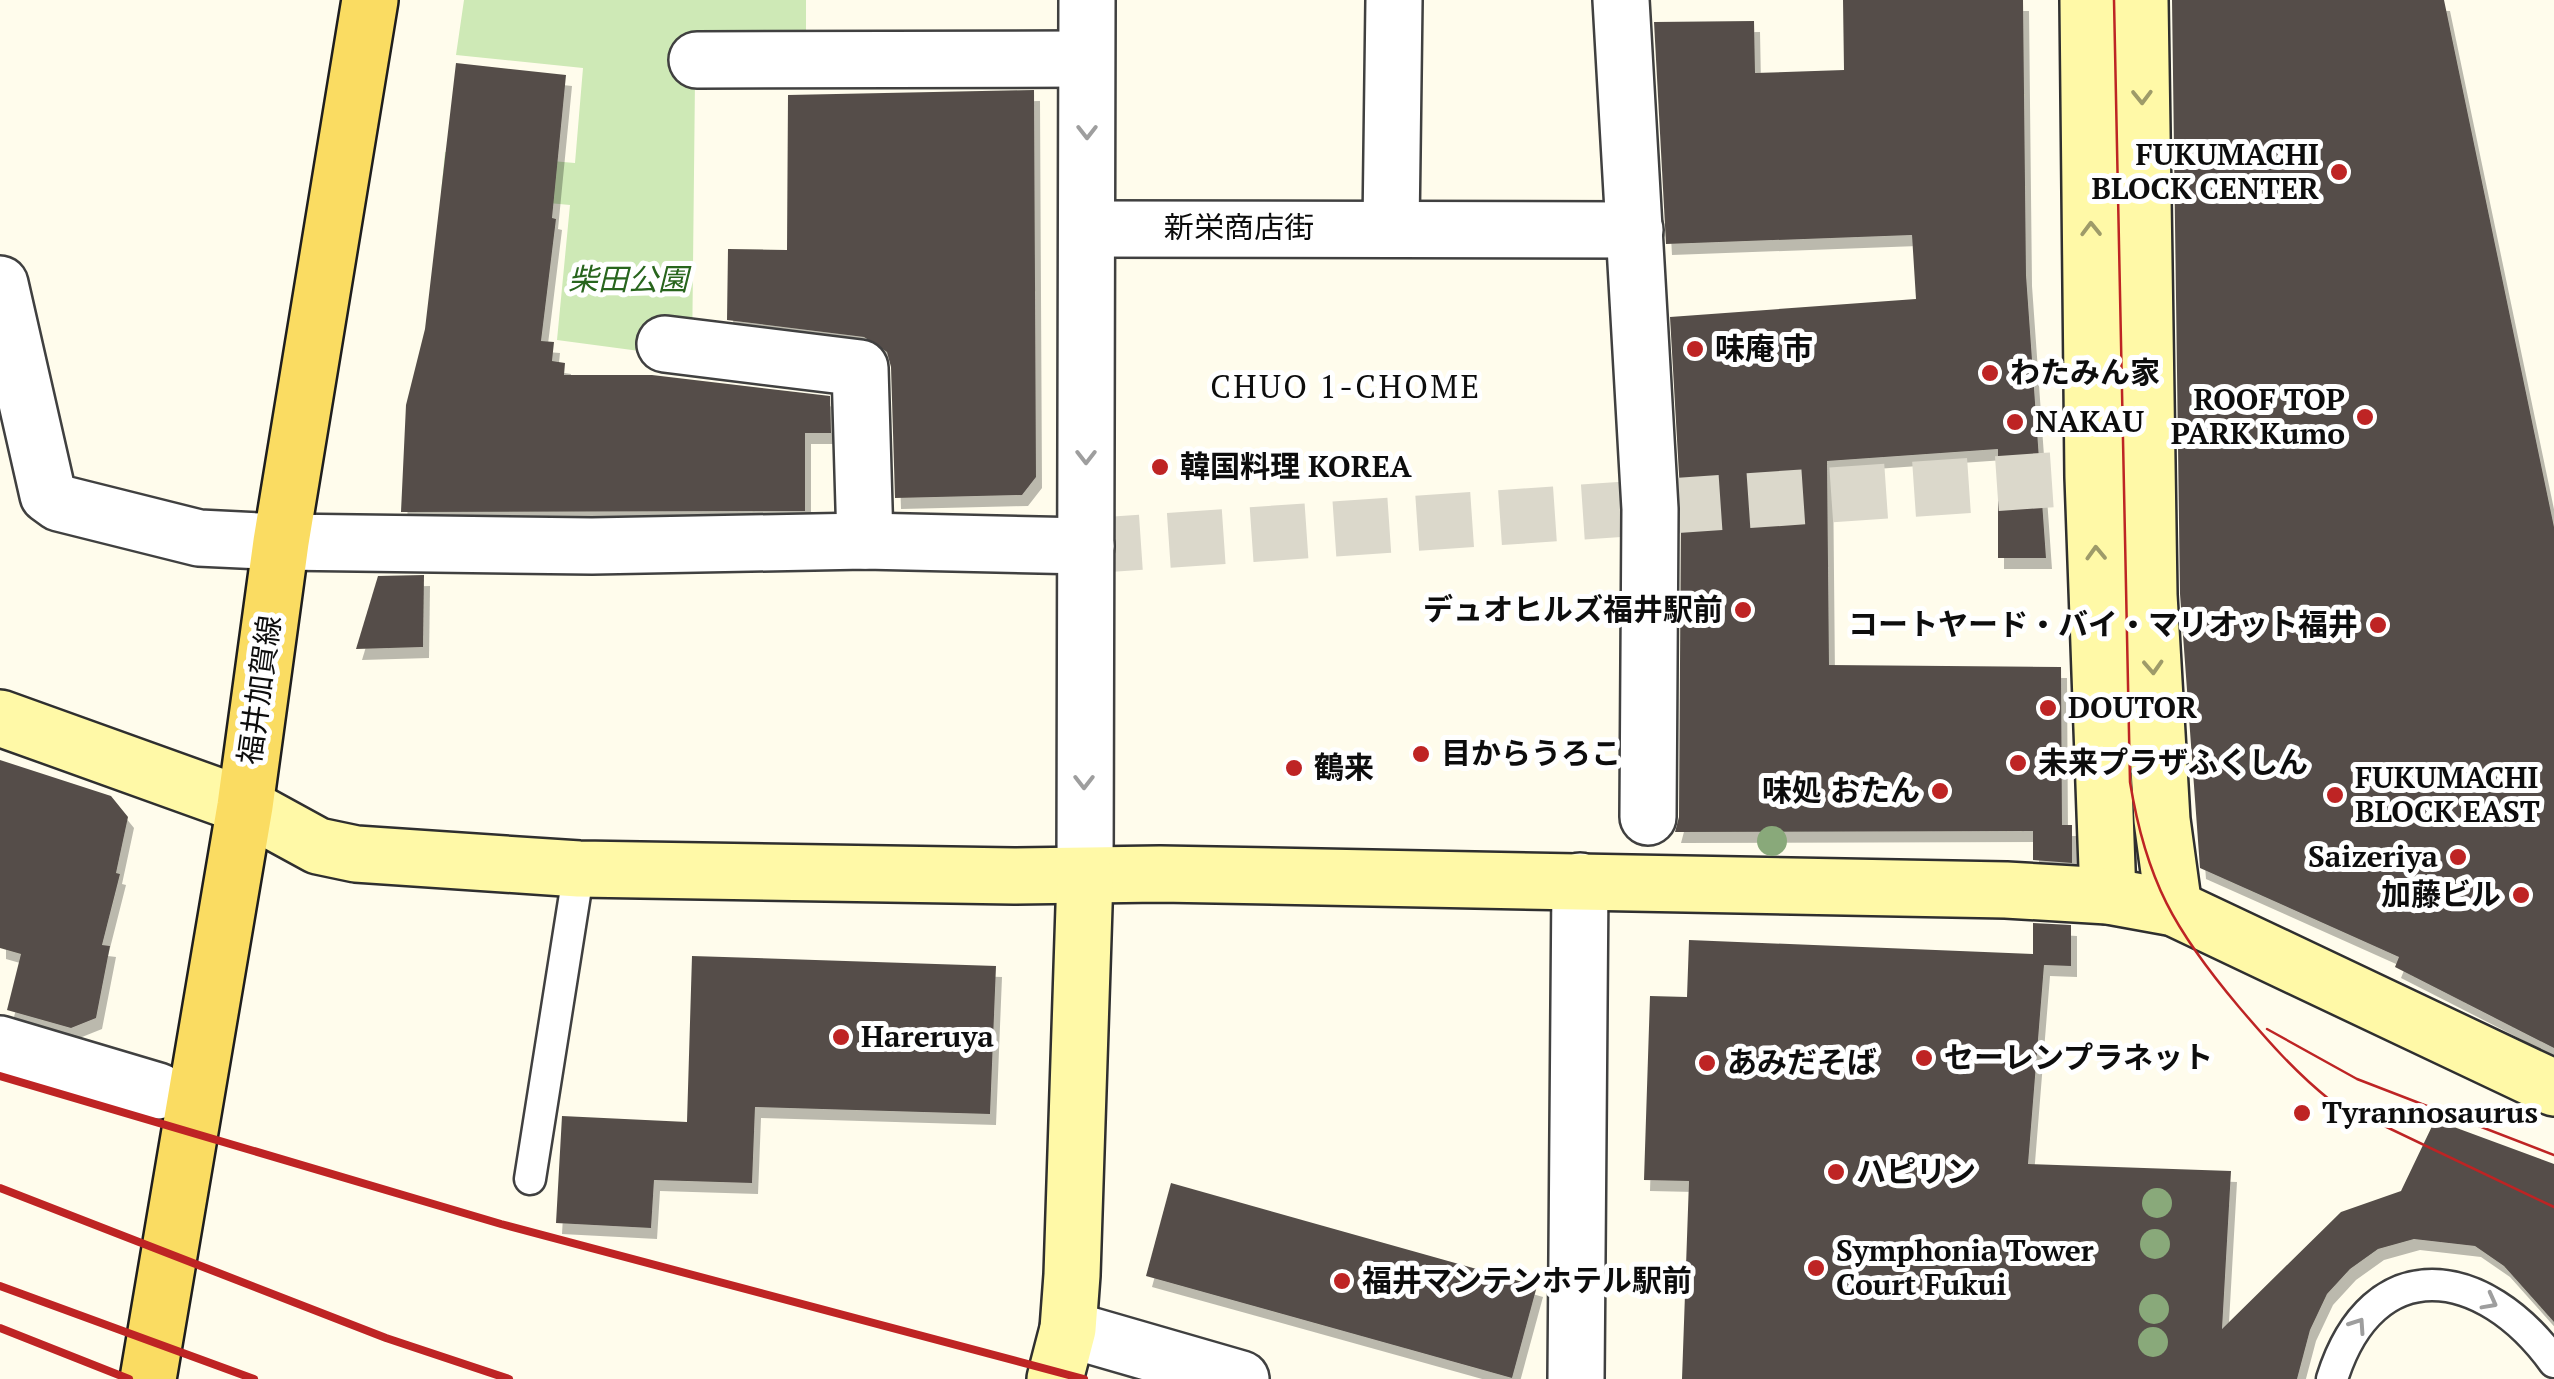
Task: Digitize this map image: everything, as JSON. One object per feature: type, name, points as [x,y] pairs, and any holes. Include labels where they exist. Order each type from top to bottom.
[{"type":"main road","name":"福井加賀線","points":[[148,1379],[244,806],[280,542],[370,0]]},
{"type":"street","points":[[1087,0],[1085,876],[1061,1354],[1241,1379]]},
{"type":"street","points":[[1391,228],[1394,0]]},
{"type":"street","points":[[1621,0],[1650,509],[1648,817]]},
{"type":"street","points":[[2088,0],[2093,477],[2108,896]]},
{"type":"street","points":[[2140,0],[2150,595],[2163,831],[2174,908]]},
{"type":"street","points":[[697,60],[1086,59]]},
{"type":"street","name":"新栄商店街","points":[[1087,228],[1634,230]]},
{"type":"street","points":[[0,284],[48,495],[59,503],[200,538],[592,546],[865,541],[1086,546]]},
{"type":"street","points":[[665,344],[860,368],[865,541]]},
{"type":"street","points":[[0,718],[244,806],[336,850],[579,868],[1580,881],[2108,896],[2174,908],[2554,1088]]},
{"type":"street","points":[[1576,1379],[1580,881]]},
{"type":"street","points":[[0,1044],[158,1091]]},
{"type":"lane","points":[[530,1178],[579,868]]},
{"type":"lane","points":[[2332,1379],[2348,1339],[2366,1312],[2390,1294],[2425,1286],[2459,1288],[2499,1306],[2524,1325],[2554,1362]]},
{"type":"green space","name":"柴田公園","points":[[464,0],[806,0],[806,80],[695,80],[692,358],[557,340],[570,205],[441,193],[445,152],[575,163],[583,68],[456,55]]},
{"type":"building","points":[[1843,0],[2023,0],[2026,275],[2046,558],[1998,558],[1998,449],[1827,461],[1829,665],[2061,667],[2062,825],[2072,825],[2072,863],[2033,860],[2033,831],[1675,832],[1679,817],[1681,509],[1670,317],[1916,299],[1912,235],[1666,244],[1654,22],[1754,21],[1755,73],[1844,70]]},
{"type":"building","points":[[2172,0],[2444,0],[2554,527],[2554,1048],[2395,967],[2399,957],[2200,868],[2180,594]]},
{"type":"building","points":[[456,63],[566,75],[552,218],[556,219],[541,341],[554,342],[552,361],[565,363],[564,375],[652,375],[830,396],[831,433],[805,433],[805,511],[401,512],[406,405],[425,329]]},
{"type":"building","points":[[1034,90],[1036,477],[1022,495],[895,498],[891,367],[887,352],[864,337],[727,320],[728,249],[787,250],[788,95]]},
{"type":"building","points":[[424,575],[423,647],[356,649],[378,576]]},
{"type":"building","points":[[0,760],[111,796],[128,817],[116,873],[120,874],[102,945],[110,946],[96,1018],[71,1028],[7,1010],[21,954],[0,948]]},
{"type":"building","points":[[2033,923],[2071,925],[2071,966],[2044,965],[2028,1164],[2231,1171],[2222,1329],[2341,1212],[2401,1191],[2435,1120],[2554,1164],[2554,1322],[2504,1266],[2475,1246],[2414,1239],[2378,1249],[2350,1269],[2327,1294],[2310,1330],[2297,1379],[1682,1379],[1689,1181],[1644,1180],[1650,996],[1687,997],[1689,940],[2033,954]]},
{"type":"building","name":"Hareruya","points":[[692,956],[996,966],[990,1114],[755,1107],[752,1183],[654,1180],[651,1228],[556,1223],[562,1116],[687,1122]]},
{"type":"building","name":"福井マンテンホテル駅前","points":[[1171,1183],[1537,1286],[1512,1378],[1146,1276]]},
{"type":"tunnel","points":[[1086,546],[2093,477]]},
{"type":"tram line","points":[[2114,0],[2130,782],[2155,877],[2181,929],[2217,980],[2282,1056],[2330,1100],[2554,1207]]},
{"type":"tram line","points":[[2267,1029],[2357,1079],[2554,1155]]},
{"type":"railway","points":[[0,1076],[501,1224],[1084,1379]]},
{"type":"railway","points":[[0,1188],[386,1338],[509,1379]]},
{"type":"railway","points":[[0,1286],[254,1379]]},
{"type":"railway","points":[[0,1328],[129,1379]]},
{"type":"place","name":"FUKUMACHI BLOCK CENTER","points":[[2339,172]]},
{"type":"place","name":"味庵 市","points":[[1695,349]]},
{"type":"place","name":"わたみん家","points":[[1990,373]]},
{"type":"place","name":"ROOF TOP PARK Kumo","points":[[2365,417]]},
{"type":"place","name":"NAKAU","points":[[2015,422]]},
{"type":"place","name":"韓国料理 KOREA","points":[[1160,467]]},
{"type":"place","name":"デュオヒルズ福井駅前","points":[[1743,610]]},
{"type":"place","name":"コートヤード・バイ・マリオット福井","points":[[2378,625]]},
{"type":"place","name":"DOUTOR","points":[[2048,708]]},
{"type":"place","name":"目からうろこ","points":[[1421,754]]},
{"type":"place","name":"未来プラザふくしん","points":[[2018,763]]},
{"type":"place","name":"鶴来","points":[[1294,768]]},
{"type":"place","name":"味処 おたん","points":[[1940,791]]},
{"type":"place","name":"FUKUMACHI BLOCK EAST","points":[[2335,795]]},
{"type":"place","name":"Saizeriya","points":[[2458,857]]},
{"type":"place","name":"加藤ビル","points":[[2521,895]]},
{"type":"place","name":"Hareruya","points":[[841,1037]]},
{"type":"place","name":"セーレンプラネット","points":[[1924,1058]]},
{"type":"place","name":"あみだそば","points":[[1707,1063]]},
{"type":"place","name":"Tyrannosaurus","points":[[2302,1113]]},
{"type":"place","name":"ハピリン","points":[[1836,1172]]},
{"type":"place","name":"Symphonia Tower Court Fukui","points":[[1816,1268]]},
{"type":"place","name":"福井マンテンホテル駅前","points":[[1342,1281]]},
{"type":"district","name":"CHUO 1-CHOME","points":[[1346,387]]}]
